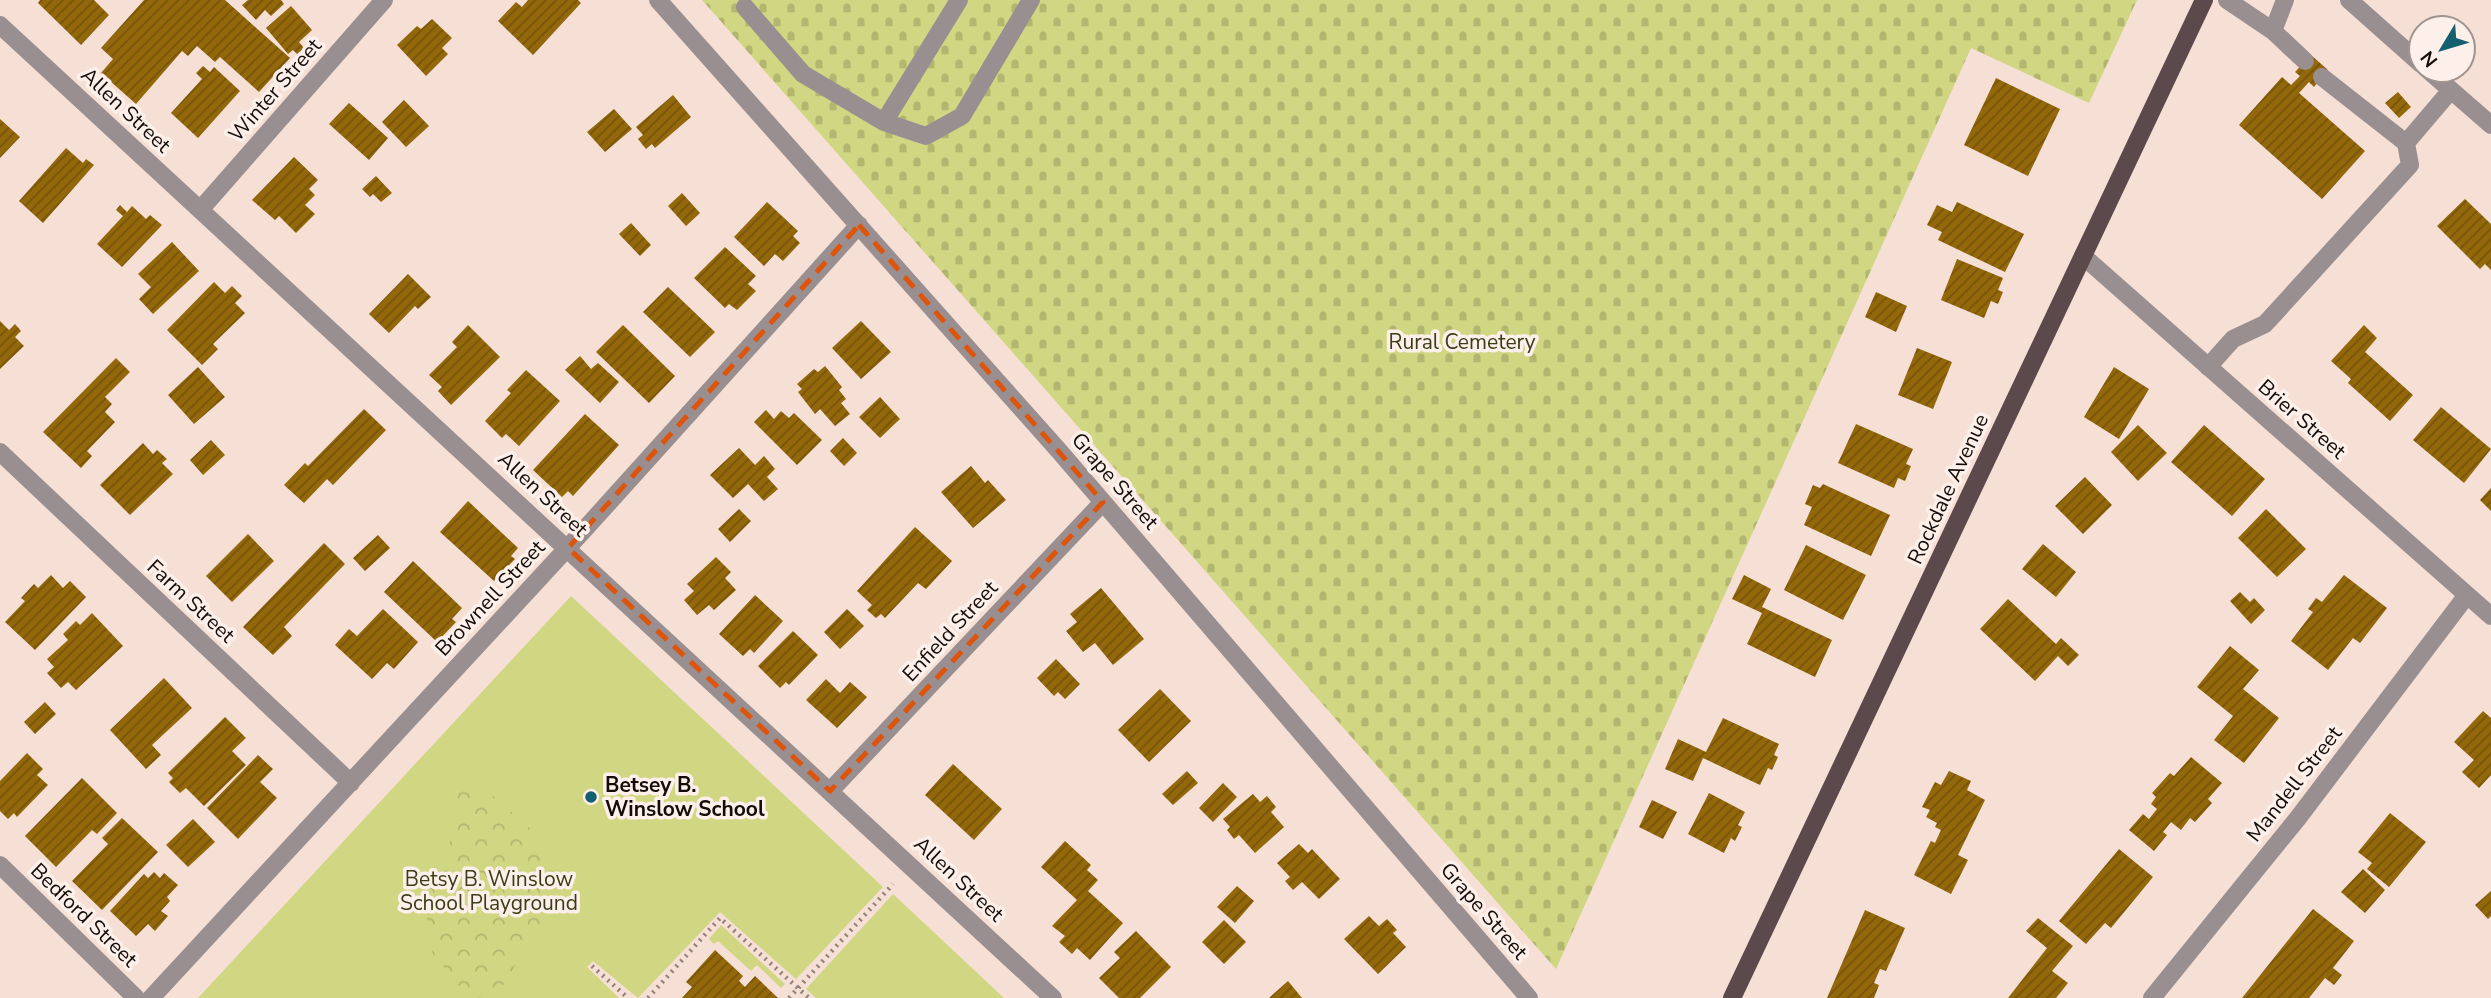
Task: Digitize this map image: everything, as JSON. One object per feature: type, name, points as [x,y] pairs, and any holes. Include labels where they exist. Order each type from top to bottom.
[{"type":"main road","name":"Rockdale Avenue","points":[[1732,998],[2204,0]]},
{"type":"street","name":"Winter Street","points":[[200,210],[384,0]]},
{"type":"street","name":"Grape Street","points":[[659,0],[1103,502],[1529,998]]},
{"type":"street","points":[[884,122],[959,0]]},
{"type":"street","points":[[744,2],[803,74],[884,122],[926,136],[962,116],[1031,0]]},
{"type":"street","points":[[2227,0],[2273,31],[2305,61]]},
{"type":"street","points":[[2273,31],[2285,0]]},
{"type":"street","points":[[2348,0],[2407,52]]},
{"type":"street","name":"Allen Street","points":[[0,25],[1053,998]]},
{"type":"street","points":[[2208,367],[2233,339],[2265,324],[2410,165],[2406,143],[2322,77]]},
{"type":"street","points":[[2444,84],[2491,125]]},
{"type":"street","points":[[2406,143],[2451,90]]},
{"type":"street","name":"Brownell Street","points":[[151,998],[568,548],[859,225]]},
{"type":"street","name":"Brier Street","points":[[2083,256],[2491,616]]},
{"type":"street","name":"Farm Street","points":[[0,452],[351,783]]},
{"type":"street","name":"Enfield Street","points":[[830,791],[1103,502]]},
{"type":"street","name":"Mandell Street","points":[[2152,998],[2298,818],[2467,595]]},
{"type":"street","name":"Bedford Street","points":[[0,865],[136,998]]},
{"type":"path","points":[[789,998],[910,865]]},
{"type":"path","points":[[648,998],[720,918],[808,998]]},
{"type":"path","points":[[592,966],[628,998]]},
{"type":"highlighted area","points":[[859,225],[1103,502],[830,791],[568,548]]},
{"type":"green space","name":"Rural Cemetery","points":[[702,0],[2137,0],[2089,103],[1971,48],[1556,969]]},
{"type":"green space","name":"Betsey B. Winslow School","points":[[571,596],[883,887],[796,979],[720,912],[638,998],[593,961],[587,967],[619,998],[198,998]]},
{"type":"green space","name":"Betsy B. Winslow School Playground","points":[[482,786],[542,839],[553,872],[554,886],[553,903],[542,919],[545,924],[542,930],[536,928],[505,983],[492,994],[477,998],[462,989],[433,954],[423,882],[450,842],[457,792],[477,790]]},
{"type":"green space","points":[[893,894],[1004,998],[816,998],[806,989]]},
{"type":"green space","points":[[721,925],[785,984],[781,988],[757,965],[751,971],[718,941],[714,944],[709,939]]},
{"type":"building","points":[[40,0],[94,0],[109,15],[81,45],[38,3]]},
{"type":"building","points":[[144,0],[225,0],[290,58],[259,92],[220,57],[215,62],[197,46],[188,56],[182,51],[136,104],[101,73],[113,59],[101,48]]},
{"type":"building","points":[[248,0],[281,0],[284,4],[271,16],[265,10],[256,20],[242,5]]},
{"type":"building","points":[[528,0],[578,0],[581,3],[533,55],[498,21],[516,2],[522,7]]},
{"type":"building","points":[[291,6],[312,30],[299,42],[304,48],[297,54],[293,50],[288,54],[266,28]]},
{"type":"building","points":[[432,19],[452,38],[442,48],[448,54],[426,76],[397,45],[417,26],[421,29]]},
{"type":"building","points":[[2311,55],[2328,70],[2314,87],[2309,82],[2299,93],[2365,151],[2322,199],[2239,125],[2282,77],[2291,85],[2300,76],[2295,72]]},
{"type":"building","points":[[203,66],[210,72],[214,67],[240,91],[198,138],[171,113],[202,79],[196,73]]},
{"type":"building","points":[[1996,78],[2060,109],[2028,176],[1964,145]]},
{"type":"building","points":[[2398,92],[2411,107],[2399,118],[2385,103]]},
{"type":"building","points":[[673,95],[691,117],[655,148],[652,144],[646,149],[638,139],[643,135],[636,127]]},
{"type":"building","points":[[404,100],[429,126],[406,147],[382,122]]},
{"type":"building","points":[[349,103],[388,138],[369,160],[329,124]]},
{"type":"building","points":[[614,109],[632,129],[605,152],[587,132]]},
{"type":"building","points":[[0,119],[20,137],[0,158]]},
{"type":"building","points":[[66,148],[83,163],[86,159],[94,165],[43,223],[19,201]]},
{"type":"building","points":[[294,157],[318,180],[309,189],[315,195],[305,205],[315,214],[296,233],[279,216],[275,220],[252,200]]},
{"type":"building","points":[[376,176],[392,193],[381,202],[362,189]]},
{"type":"building","points":[[682,193],[700,213],[686,226],[668,206]]},
{"type":"building","points":[[2465,199],[2491,224],[2491,270],[2485,264],[2480,269],[2437,226]]},
{"type":"building","points":[[767,202],[798,231],[793,236],[800,243],[783,261],[775,254],[764,266],[734,237]]},
{"type":"building","points":[[1957,202],[2024,234],[2005,272],[1938,240],[1942,232],[1927,225],[1937,205],[1952,212]]},
{"type":"building","points":[[120,205],[127,212],[132,206],[146,219],[150,215],[162,225],[122,267],[97,244],[123,216],[116,210]]},
{"type":"building","points":[[631,223],[651,245],[640,256],[619,234]]},
{"type":"building","points":[[172,242],[199,271],[153,314],[139,299],[151,287],[138,274]]},
{"type":"building","points":[[725,247],[756,276],[748,284],[756,291],[737,310],[729,304],[725,308],[694,278]]},
{"type":"building","points":[[1957,259],[2003,278],[1998,290],[2003,292],[1998,304],[1991,301],[1984,318],[1941,300]]},
{"type":"building","points":[[408,274],[431,297],[418,309],[415,306],[389,333],[369,314]]},
{"type":"building","points":[[214,282],[225,293],[232,286],[242,296],[235,303],[245,313],[213,344],[218,349],[202,365],[167,330]]},
{"type":"building","points":[[668,287],[715,332],[690,357],[643,312]]},
{"type":"building","points":[[1876,292],[1907,306],[1896,332],[1865,317]]},
{"type":"building","points":[[0,321],[9,330],[15,324],[21,331],[15,337],[24,346],[0,369]]},
{"type":"building","points":[[861,321],[891,352],[861,379],[832,348]]},
{"type":"building","points":[[468,325],[500,357],[451,405],[438,391],[442,387],[429,375],[457,347],[452,342]]},
{"type":"building","points":[[623,325],[675,376],[649,403],[596,352]]},
{"type":"building","points":[[2364,325],[2377,338],[2365,352],[2413,395],[2390,421],[2348,383],[2351,379],[2331,361]]},
{"type":"building","points":[[1917,348],[1952,362],[1933,409],[1898,395]]},
{"type":"building","points":[[580,356],[591,369],[598,363],[619,382],[600,403],[565,370]]},
{"type":"building","points":[[116,358],[130,372],[105,397],[112,404],[105,412],[115,422],[87,451],[92,456],[81,468],[43,432]]},
{"type":"building","points":[[825,366],[842,387],[839,390],[846,399],[841,403],[850,414],[835,426],[820,409],[815,414],[798,392],[802,389],[797,384],[814,369],[818,372]]},
{"type":"building","points":[[198,367],[225,397],[194,424],[168,395]]},
{"type":"building","points":[[2114,367],[2149,389],[2119,439],[2084,417]]},
{"type":"building","points":[[526,370],[560,401],[519,446],[506,434],[502,438],[485,421],[511,393],[507,390]]},
{"type":"building","points":[[880,397],[900,419],[880,438],[859,417]]},
{"type":"building","points":[[2441,407],[2491,449],[2464,483],[2413,440]]},
{"type":"building","points":[[364,409],[386,430],[333,485],[327,479],[304,503],[284,485],[305,463],[308,466]]},
{"type":"building","points":[[766,410],[774,419],[781,411],[789,418],[794,413],[822,440],[797,465],[754,422]]},
{"type":"building","points":[[585,414],[619,445],[573,496],[568,491],[562,497],[533,470]]},
{"type":"building","points":[[1856,424],[1913,449],[1906,464],[1911,466],[1905,481],[1898,478],[1894,488],[1838,463]]},
{"type":"building","points":[[2138,425],[2167,453],[2138,481],[2111,452]]},
{"type":"building","points":[[2204,425],[2265,479],[2232,516],[2171,462]]},
{"type":"building","points":[[843,438],[857,453],[844,466],[830,451]]},
{"type":"building","points":[[211,440],[225,455],[203,475],[190,460]]},
{"type":"building","points":[[143,443],[153,454],[157,450],[167,459],[162,463],[173,474],[130,515],[100,485]]},
{"type":"building","points":[[739,448],[755,465],[764,456],[775,469],[767,477],[778,489],[764,501],[748,484],[733,498],[710,475]]},
{"type":"building","points":[[971,466],[985,483],[988,480],[1006,500],[973,528],[941,492]]},
{"type":"building","points":[[2085,477],[2112,505],[2083,534],[2055,506]]},
{"type":"building","points":[[1823,484],[1890,515],[1871,556],[1804,525],[1812,507],[1805,504],[1813,485],[1820,488]]},
{"type":"building","points":[[2491,488],[2491,511],[2480,500]]},
{"type":"building","points":[[468,501],[518,548],[511,556],[515,559],[494,581],[440,532]]},
{"type":"building","points":[[739,509],[751,521],[730,542],[718,529]]},
{"type":"building","points":[[2266,509],[2306,549],[2277,577],[2238,538]]},
{"type":"building","points":[[915,527],[952,561],[926,589],[918,583],[885,618],[881,614],[876,618],[867,610],[872,605],[857,591]]},
{"type":"building","points":[[248,534],[274,561],[232,602],[206,576]]},
{"type":"building","points":[[378,535],[390,548],[365,571],[353,558]]},
{"type":"building","points":[[324,543],[345,564],[284,627],[292,636],[273,655],[243,627]]},
{"type":"building","points":[[2043,544],[2076,572],[2056,597],[2022,569]]},
{"type":"building","points":[[1806,545],[1866,575],[1843,620],[1784,590]]},
{"type":"building","points":[[716,557],[731,572],[725,578],[736,590],[714,610],[709,605],[697,615],[684,600],[694,591],[687,584]]},
{"type":"building","points":[[413,561],[462,608],[452,619],[456,622],[437,642],[384,592]]},
{"type":"building","points":[[51,575],[63,588],[70,581],[86,597],[35,650],[5,622],[25,601],[21,598],[34,584],[38,588]]},
{"type":"building","points":[[1744,575],[1771,589],[1762,607],[1832,640],[1815,677],[1747,644],[1762,613],[1732,599]]},
{"type":"building","points":[[2344,575],[2387,608],[2360,643],[2353,638],[2328,670],[2291,641],[2313,612],[2308,609],[2316,598],[2322,602]]},
{"type":"building","points":[[1101,588],[1144,639],[1113,665],[1095,643],[1083,652],[1066,631],[1077,622],[1070,614]]},
{"type":"building","points":[[2240,592],[2250,602],[2254,598],[2265,610],[2251,624],[2230,601]]},
{"type":"building","points":[[755,595],[783,621],[754,653],[750,649],[743,656],[719,634]]},
{"type":"building","points":[[2008,599],[2056,644],[2061,638],[2079,655],[2068,666],[2058,656],[2035,681],[1980,629]]},
{"type":"building","points":[[383,609],[418,642],[394,669],[387,663],[372,679],[335,645],[349,629],[357,636]]},
{"type":"building","points":[[847,609],[864,626],[840,649],[824,632]]},
{"type":"building","points":[[92,613],[123,646],[76,690],[68,682],[61,688],[47,673],[54,667],[47,659],[68,640],[63,634],[76,621],[80,625]]},
{"type":"building","points":[[793,631],[818,655],[789,685],[786,682],[780,688],[758,666]]},
{"type":"building","points":[[2230,646],[2259,670],[2243,689],[2279,718],[2244,763],[2214,740],[2233,716],[2197,687]]},
{"type":"building","points":[[1056,659],[1080,684],[1065,699],[1058,692],[1054,696],[1037,678]]},
{"type":"building","points":[[164,678],[192,708],[152,745],[161,755],[146,769],[110,730]]},
{"type":"building","points":[[826,679],[840,693],[850,682],[867,697],[837,728],[806,700]]},
{"type":"building","points":[[1160,689],[1191,721],[1149,762],[1118,730]]},
{"type":"building","points":[[45,702],[56,714],[35,734],[24,722]]},
{"type":"building","points":[[2483,711],[2491,718],[2491,775],[2479,788],[2462,772],[2474,760],[2454,742]]},
{"type":"building","points":[[225,717],[246,738],[232,751],[246,765],[204,806],[186,788],[180,793],[169,782],[173,778],[168,773]]},
{"type":"building","points":[[1723,718],[1779,744],[1774,755],[1778,757],[1772,770],[1768,768],[1760,785],[1703,758],[1693,781],[1665,769],[1678,739],[1706,752]]},
{"type":"building","points":[[27,753],[43,769],[37,775],[48,785],[17,817],[14,813],[8,819],[0,811],[0,781]]},
{"type":"building","points":[[258,755],[273,769],[260,782],[277,798],[238,839],[207,808]]},
{"type":"building","points":[[2191,757],[2222,783],[2208,799],[2212,803],[2195,822],[2190,818],[2181,830],[2171,822],[2163,832],[2167,835],[2154,851],[2129,830],[2143,814],[2149,819],[2157,809],[2151,804],[2156,797],[2152,793],[2170,773],[2174,776]]},
{"type":"building","points":[[953,764],[1002,809],[974,840],[925,795]]},
{"type":"building","points":[[1187,771],[1198,783],[1173,805],[1162,794]]},
{"type":"building","points":[[1949,771],[1971,781],[1967,790],[1985,800],[1958,855],[1968,860],[1951,894],[1914,875],[1931,841],[1935,843],[1941,830],[1935,827],[1937,823],[1926,817],[1930,810],[1922,807],[1935,782],[1941,785]]},
{"type":"building","points":[[82,778],[117,813],[97,834],[92,830],[56,867],[25,836]]},
{"type":"building","points":[[1223,783],[1237,797],[1213,822],[1199,808]]},
{"type":"building","points":[[1709,793],[1745,812],[1738,825],[1742,827],[1735,841],[1731,838],[1724,853],[1688,834]]},
{"type":"building","points":[[1253,794],[1260,802],[1267,796],[1276,807],[1271,812],[1284,827],[1255,853],[1239,835],[1234,839],[1227,830],[1230,827],[1223,819]]},
{"type":"building","points":[[1652,800],[1677,812],[1663,839],[1639,827]]},
{"type":"building","points":[[2390,813],[2426,842],[2389,887],[2367,869],[2372,863],[2358,852]]},
{"type":"building","points":[[122,818],[158,852],[102,910],[72,881],[108,844],[102,838]]},
{"type":"building","points":[[193,819],[215,842],[188,867],[166,845]]},
{"type":"building","points":[[1065,841],[1091,865],[1087,870],[1098,880],[1088,891],[1123,923],[1090,960],[1077,948],[1072,954],[1059,942],[1065,936],[1052,926],[1077,900],[1041,867]]},
{"type":"building","points":[[1299,844],[1308,853],[1312,849],[1340,879],[1319,899],[1302,882],[1293,890],[1285,881],[1290,877],[1277,863]]},
{"type":"building","points":[[2119,849],[2153,877],[2111,928],[2105,923],[2086,944],[2059,921]]},
{"type":"building","points":[[2363,869],[2385,890],[2365,913],[2341,892]]},
{"type":"building","points":[[154,872],[160,878],[164,873],[178,885],[167,897],[170,901],[161,911],[168,916],[155,931],[148,924],[136,936],[110,911],[144,874],[148,878]]},
{"type":"building","points":[[1237,886],[1254,901],[1235,923],[1217,907]]},
{"type":"building","points":[[2491,891],[2491,916],[2488,919],[2475,905]]},
{"type":"building","points":[[2313,909],[2354,941],[2333,968],[2342,975],[2334,985],[2325,978],[2309,998],[2242,998]]},
{"type":"building","points":[[1865,910],[1905,928],[1886,971],[1880,969],[1874,983],[1879,985],[1874,998],[1827,998]]},
{"type":"building","points":[[1369,916],[1379,926],[1387,919],[1397,930],[1393,933],[1406,947],[1378,974],[1344,939]]},
{"type":"building","points":[[2038,918],[2073,946],[2052,971],[2068,983],[2056,998],[2008,998],[2047,948],[2026,931]]},
{"type":"building","points":[[1224,920],[1246,942],[1224,964],[1202,942]]},
{"type":"building","points":[[1136,931],[1171,967],[1140,998],[1119,998],[1099,978],[1120,958],[1114,952]]},
{"type":"building","points":[[715,950],[743,976],[739,981],[745,987],[755,976],[778,998],[682,998],[692,987],[686,982]]},
{"type":"building","points":[[1288,981],[1302,998],[1269,998]]},
{"type":"place","name":"Betsey B. Winslow School","points":[[591,797]]}]
